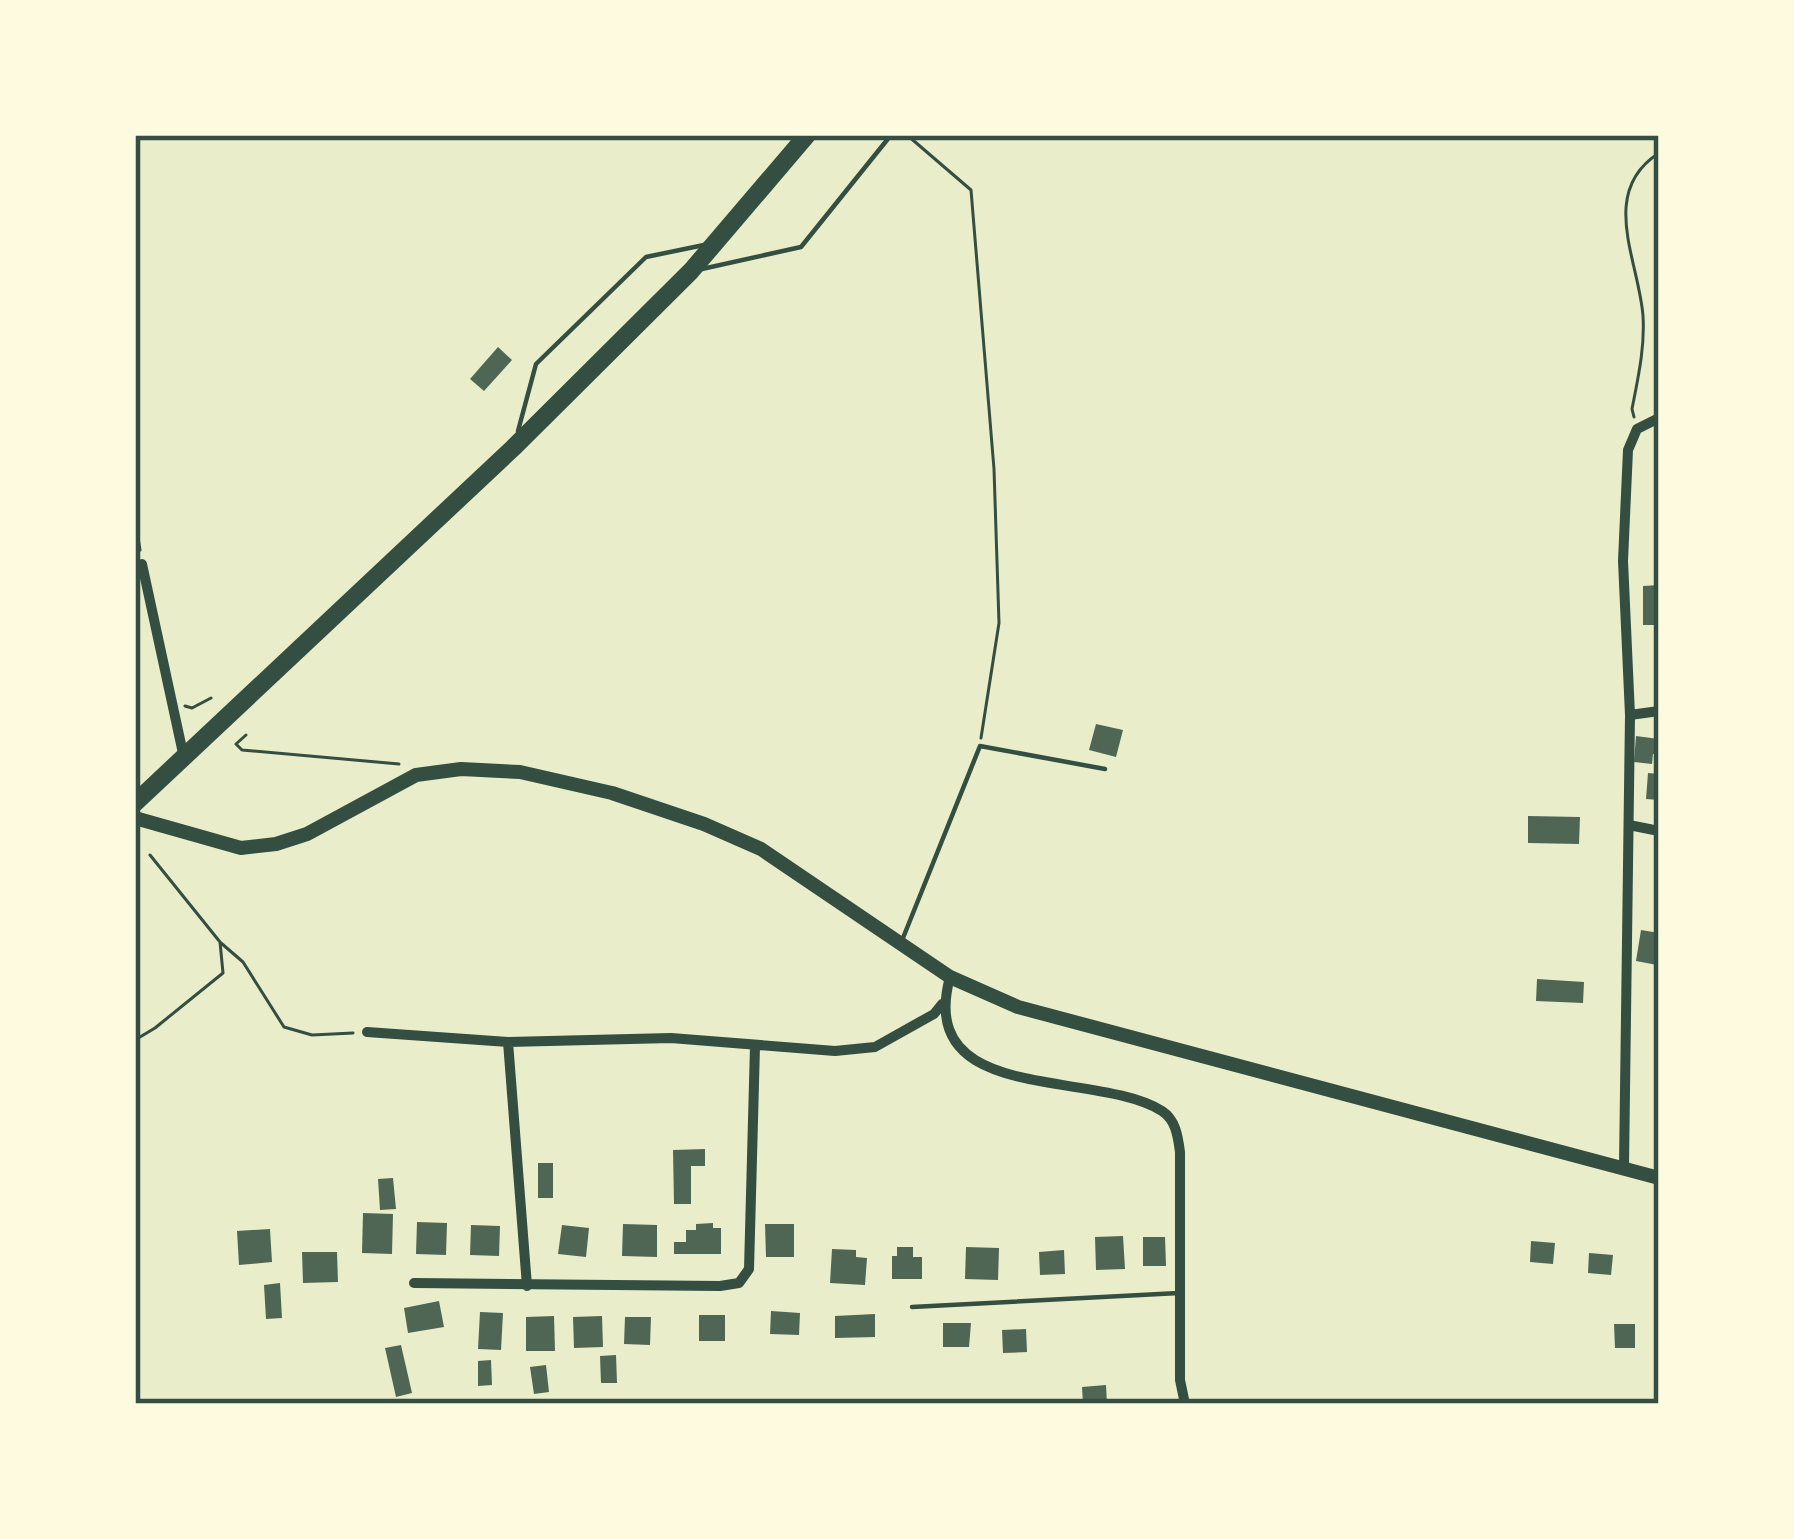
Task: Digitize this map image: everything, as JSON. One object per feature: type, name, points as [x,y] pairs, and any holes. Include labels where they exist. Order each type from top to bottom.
[{"type":"highway","points":[[135,802],[513,448],[691,271],[807,135]]},
{"type":"street","points":[[1624,1166],[1630,715],[1623,561],[1628,451],[1637,429],[1659,418]]},
{"type":"street","points":[[139,565],[184,758]]},
{"type":"street","points":[[1630,715],[1659,711]]},
{"type":"street","points":[[135,818],[241,848],[307,834],[416,775],[461,770],[520,772],[612,793],[761,849],[950,977],[1018,1007],[1659,1178]]},
{"type":"street","points":[[1628,825],[1659,831]]},
{"type":"street","points":[[367,1033],[508,1042],[671,1038],[835,1051],[875,1047],[934,1014],[950,977]]},
{"type":"street","points":[[942,1004],[948,1031],[961,1049],[980,1062],[1029,1080],[1126,1098],[1164,1112],[1176,1128],[1180,1152],[1180,1380],[1185,1404]]},
{"type":"street","points":[[508,1042],[527,1286]]},
{"type":"street","points":[[414,1283],[739,1283],[748,1269],[754,1046]]},
{"type":"lane","points":[[691,271],[801,247],[890,135]]},
{"type":"lane","points":[[513,448],[536,364],[646,257],[716,243]]},
{"type":"lane","points":[[901,944],[980,746],[1105,769]]},
{"type":"lane","points":[[912,1307],[1180,1294]]},
{"type":"path","points":[[907,135],[971,190],[994,469],[999,623],[980,746]]},
{"type":"path","points":[[1637,429],[1632,409],[1643,357],[1643,313],[1625,217],[1630,182],[1659,153]]},
{"type":"path","points":[[135,519],[139,565]]},
{"type":"path","points":[[170,690],[182,706],[212,698]]},
{"type":"path","points":[[246,735],[236,744],[242,750],[395,761],[416,775]]},
{"type":"path","points":[[150,855],[220,942],[243,962],[284,1028],[312,1036],[367,1033]]},
{"type":"path","points":[[135,1040],[223,973],[220,942]]},
{"type":"building","points":[[498,347],[512,360],[484,391],[470,379]]},
{"type":"building","points":[[1659,585],[1659,625],[1643,625],[1643,586]]},
{"type":"building","points":[[1096,724],[1123,730],[1116,757],[1089,750]]},
{"type":"building","points":[[1636,736],[1659,739],[1659,754],[1653,754],[1652,764],[1634,762]]},
{"type":"building","points":[[1648,773],[1659,774],[1659,800],[1646,799]]},
{"type":"building","points":[[1528,816],[1580,817],[1579,844],[1528,843]]},
{"type":"building","points":[[1641,930],[1659,933],[1657,965],[1636,961]]},
{"type":"building","points":[[1537,979],[1584,982],[1583,1003],[1536,1001]]},
{"type":"building","points":[[705,1149],[705,1166],[691,1166],[691,1204],[674,1204],[673,1150]]},
{"type":"building","points":[[538,1163],[553,1163],[553,1198],[538,1198]]},
{"type":"building","points":[[393,1178],[396,1209],[380,1210],[378,1179]]},
{"type":"building","points":[[363,1213],[393,1214],[392,1254],[362,1253]]},
{"type":"building","points":[[417,1222],[447,1223],[446,1255],[416,1254]]},
{"type":"building","points":[[713,1223],[713,1228],[721,1228],[721,1254],[674,1254],[674,1242],[686,1242],[686,1230]]},
{"type":"building","points":[[623,1224],[657,1225],[657,1257],[622,1256]]},
{"type":"building","points":[[765,1224],[794,1224],[794,1257],[766,1257]]},
{"type":"building","points":[[471,1225],[500,1226],[499,1256],[470,1255]]},
{"type":"building","points":[[562,1225],[589,1228],[586,1257],[558,1254]]},
{"type":"building","points":[[270,1229],[272,1262],[239,1265],[237,1231]]},
{"type":"building","points":[[1123,1236],[1125,1269],[1096,1270],[1095,1237]]},
{"type":"building","points":[[1143,1237],[1165,1237],[1166,1266],[1143,1266]]},
{"type":"building","points":[[1531,1241],[1555,1243],[1553,1264],[1530,1262]]},
{"type":"building","points":[[897,1247],[913,1247],[913,1257],[922,1257],[922,1279],[892,1279]]},
{"type":"building","points":[[966,1247],[999,1248],[998,1280],[965,1279]]},
{"type":"building","points":[[832,1249],[856,1250],[856,1257],[867,1258],[865,1285],[830,1283]]},
{"type":"building","points":[[1064,1250],[1065,1274],[1040,1275],[1039,1252]]},
{"type":"building","points":[[302,1252],[337,1252],[338,1282],[303,1283]]},
{"type":"building","points":[[1589,1253],[1613,1255],[1611,1275],[1588,1273]]},
{"type":"building","points":[[280,1283],[282,1318],[266,1319],[264,1285]]},
{"type":"building","points":[[439,1301],[444,1327],[408,1333],[404,1308]]},
{"type":"building","points":[[771,1311],[800,1313],[799,1335],[770,1334]]},
{"type":"building","points":[[480,1312],[503,1313],[501,1350],[478,1349]]},
{"type":"building","points":[[875,1314],[875,1337],[835,1338],[835,1316]]},
{"type":"building","points":[[699,1315],[725,1315],[725,1341],[699,1341]]},
{"type":"building","points":[[554,1316],[555,1351],[526,1351],[526,1317]]},
{"type":"building","points":[[602,1316],[603,1347],[574,1348],[573,1317]]},
{"type":"building","points":[[625,1317],[651,1317],[650,1345],[624,1344]]},
{"type":"building","points":[[943,1323],[971,1323],[969,1347],[943,1347]]},
{"type":"building","points":[[1614,1324],[1635,1324],[1635,1348],[1615,1348]]},
{"type":"building","points":[[1026,1329],[1027,1352],[1003,1353],[1002,1330]]},
{"type":"building","points":[[401,1345],[412,1393],[396,1397],[385,1348]]},
{"type":"building","points":[[616,1355],[617,1383],[601,1383],[600,1356]]},
{"type":"building","points":[[491,1360],[492,1385],[478,1386],[478,1361]]},
{"type":"building","points":[[546,1365],[549,1392],[534,1394],[530,1367]]},
{"type":"building","points":[[1106,1385],[1107,1404],[1083,1404],[1082,1387]]}]
